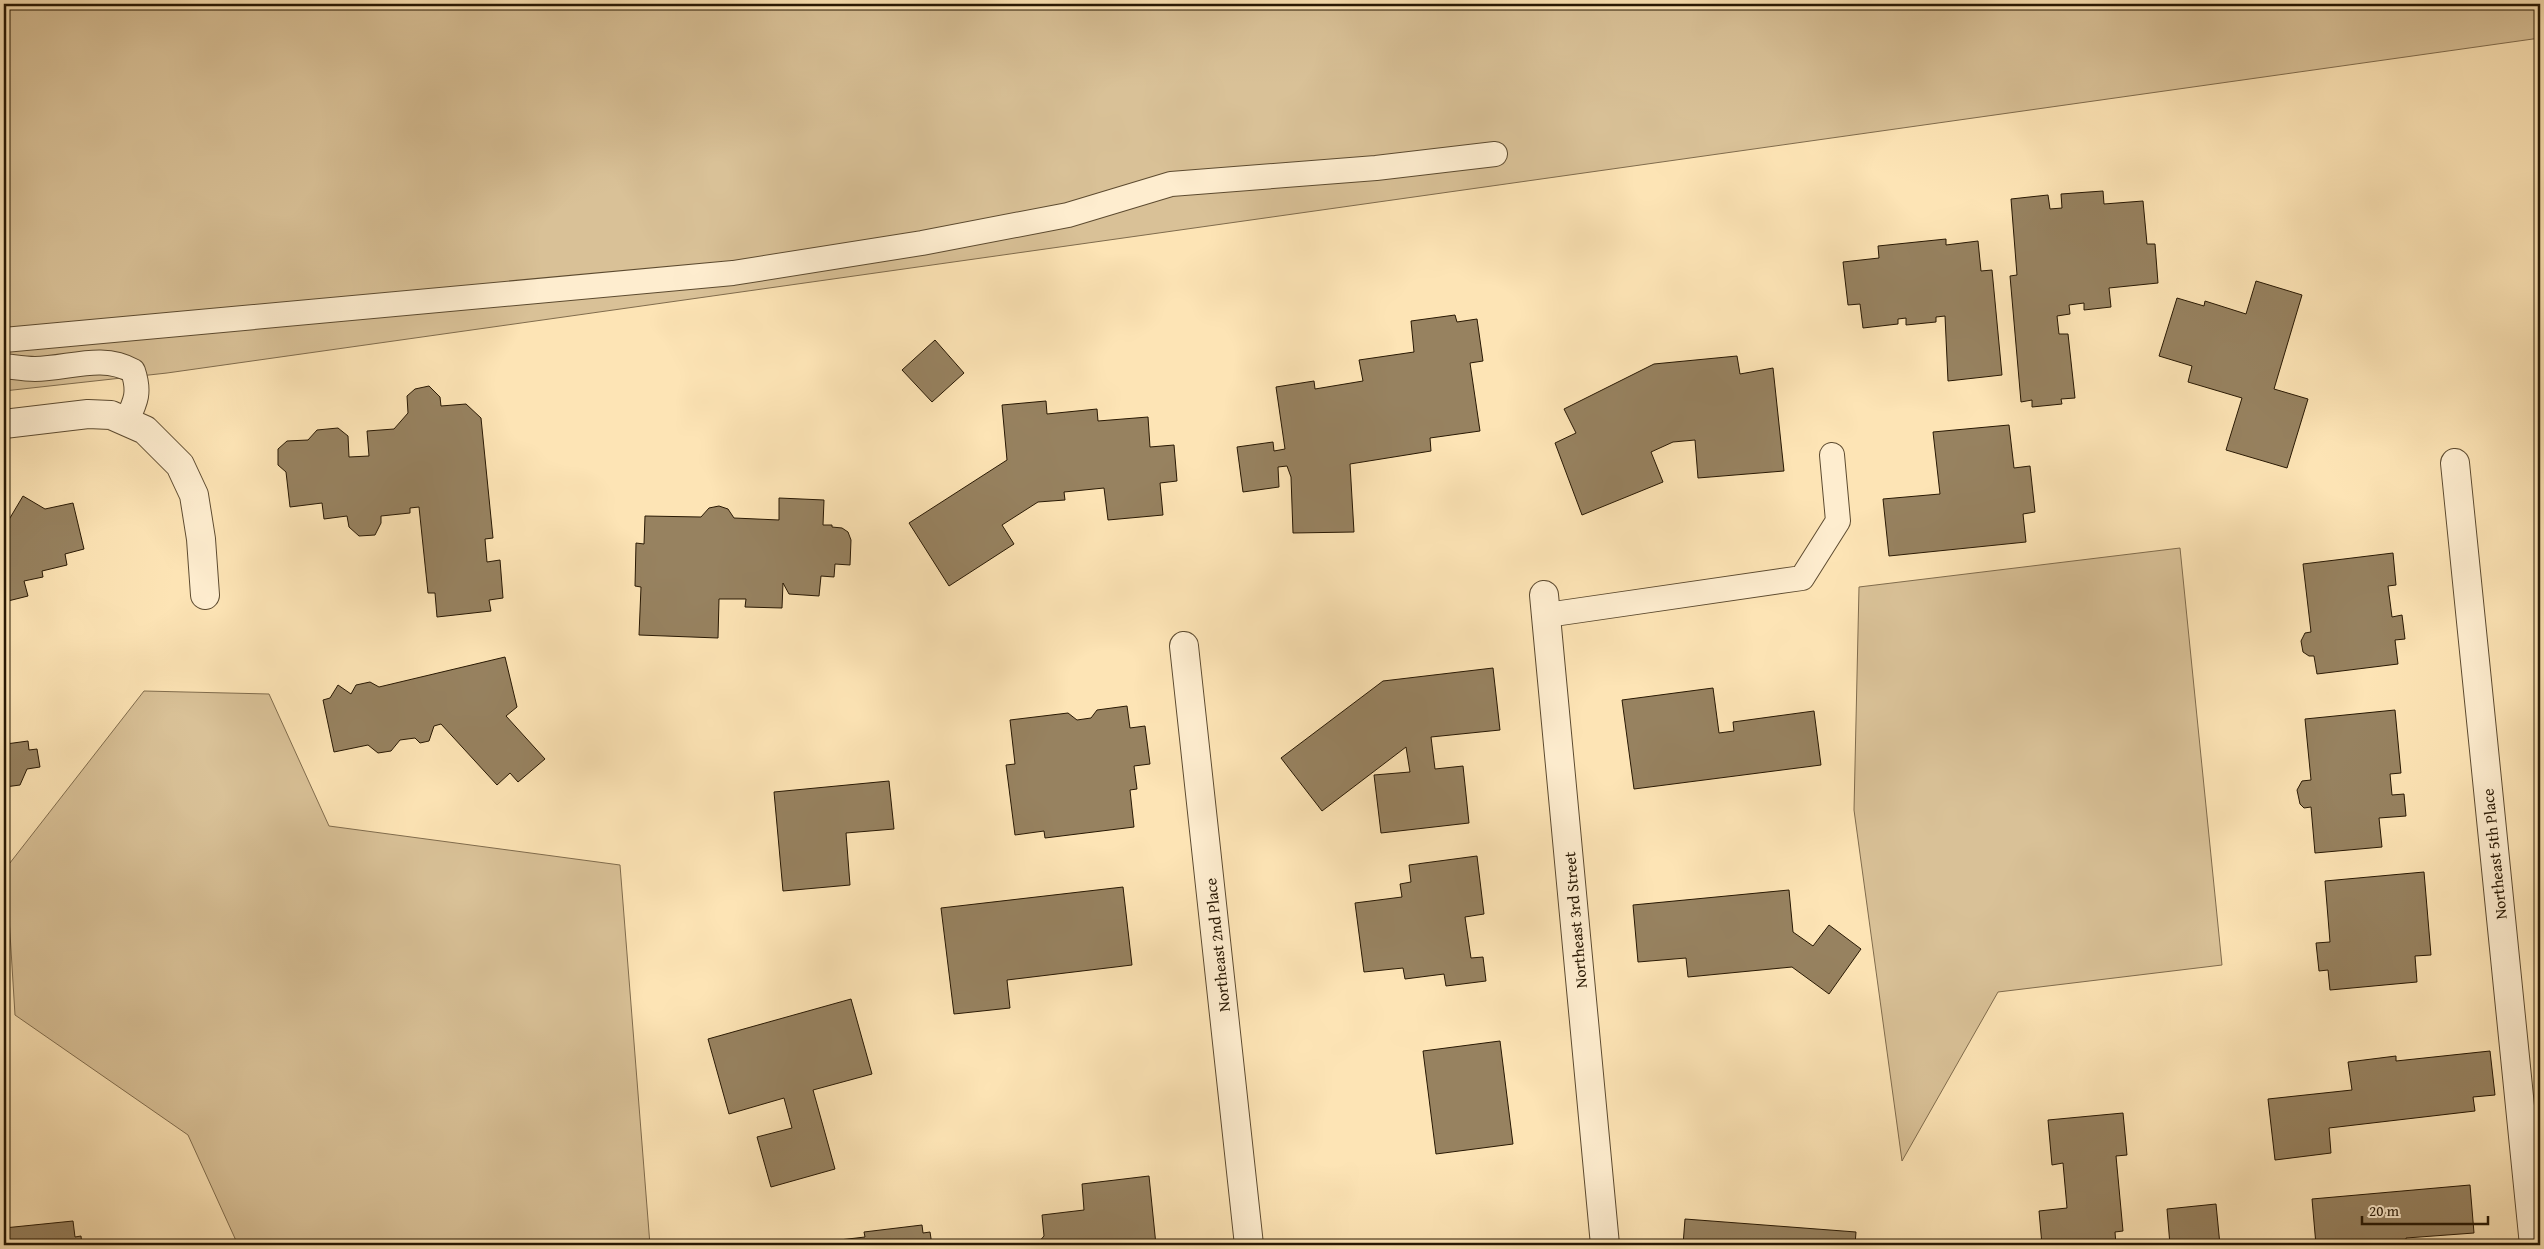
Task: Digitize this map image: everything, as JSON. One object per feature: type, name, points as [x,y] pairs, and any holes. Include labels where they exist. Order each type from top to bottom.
[{"type":"street","points":[[4,424],[88,414],[111,415],[127,420],[145,430],[166,448],[180,464],[190,487],[201,540],[205,595]]},
{"type":"street","name":"Northeast 5th Place","points":[[2455,463],[2534,1245]]},
{"type":"street","name":"Northeast 3rd Street","points":[[1546,605],[1605,1245]]},
{"type":"street","name":"Northeast 2nd Place","points":[[1184,646],[1249,1245]]},
{"type":"lane","points":[[4,340],[733,273],[922,243],[1058,216],[1171,184],[1376,168],[1495,154]]},
{"type":"lane","points":[[4,366],[35,369],[106,361],[120,364],[133,371],[138,388],[127,420]]},
{"type":"lane","points":[[1546,605],[1802,578],[1838,521],[1832,455]]},
{"type":"shaded area","points":[[4,4],[2540,4],[2540,38],[167,373],[4,391]]},
{"type":"shaded area","points":[[2180,548],[2222,965],[1998,992],[1902,1161],[1854,810],[1859,587]]},
{"type":"shaded area","points":[[144,691],[269,694],[329,826],[620,865],[650,1245],[238,1245],[188,1135],[15,1015],[6,868]]},
{"type":"building","points":[[87,4],[128,4],[87,7]]},
{"type":"building","points":[[2103,191],[2104,204],[2143,201],[2147,244],[2155,244],[2158,283],[2109,288],[2111,307],[2084,310],[2084,303],[2069,305],[2070,314],[2057,316],[2059,334],[2068,334],[2075,398],[2061,399],[2062,404],[2032,407],[2032,400],[2021,402],[2010,276],[2017,275],[2011,199],[2048,195],[2050,209],[2062,208],[2061,194]]},
{"type":"building","points":[[1946,239],[1946,245],[1978,241],[1981,271],[1992,270],[2002,375],[1948,381],[1945,316],[1936,317],[1936,322],[1906,325],[1906,318],[1898,319],[1898,324],[1863,328],[1860,304],[1848,305],[1843,262],[1879,258],[1878,246]]},
{"type":"building","points":[[2256,281],[2302,295],[2274,389],[2308,399],[2287,468],[2226,450],[2242,398],[2188,382],[2192,366],[2159,356],[2177,298],[2204,306],[2205,301],[2246,314]]},
{"type":"building","points":[[1455,315],[1457,322],[1477,319],[1483,361],[1470,363],[1480,431],[1430,438],[1431,451],[1350,464],[1354,532],[1293,533],[1291,477],[1287,466],[1278,467],[1279,487],[1243,492],[1237,447],[1273,442],[1274,451],[1285,449],[1276,387],[1314,381],[1315,389],[1363,381],[1359,360],[1414,352],[1411,321]]},
{"type":"building","points":[[935,340],[964,373],[932,402],[902,370]]},
{"type":"building","points":[[1737,356],[1740,374],[1773,368],[1784,471],[1698,478],[1695,440],[1673,442],[1651,452],[1663,482],[1582,515],[1555,443],[1576,433],[1564,409],[1654,364]]},
{"type":"building","points":[[429,386],[440,397],[441,406],[466,404],[481,418],[493,538],[485,539],[487,562],[500,560],[503,598],[489,600],[491,611],[437,617],[435,593],[428,593],[419,507],[410,508],[410,513],[381,516],[381,523],[375,535],[359,536],[349,527],[347,516],[324,519],[322,503],[290,507],[286,472],[278,465],[278,449],[287,441],[308,440],[317,430],[338,428],[348,436],[349,457],[369,456],[367,431],[394,429],[408,413],[407,396],[415,389]]},
{"type":"building","points":[[1046,401],[1047,414],[1097,409],[1098,421],[1148,417],[1150,447],[1174,445],[1177,481],[1160,483],[1163,515],[1108,520],[1104,488],[1064,492],[1065,500],[1038,502],[1002,525],[1014,544],[949,586],[909,523],[1007,460],[1002,405]]},
{"type":"building","points":[[2009,425],[2014,468],[2030,466],[2035,512],[2023,514],[2026,542],[1889,556],[1883,499],[1940,494],[1933,432]]},
{"type":"building","points":[[23,496],[45,509],[73,503],[84,549],[65,554],[67,565],[42,571],[43,577],[24,581],[28,596],[4,602],[4,528]]},
{"type":"building","points":[[779,498],[824,500],[823,525],[832,525],[832,527],[842,528],[848,532],[851,540],[850,565],[835,564],[834,577],[821,576],[819,596],[789,594],[783,583],[782,608],[745,607],[746,599],[719,599],[718,638],[639,635],[641,587],[635,586],[636,543],[644,544],[645,516],[701,517],[709,508],[719,506],[728,509],[734,518],[779,520]]},
{"type":"building","points":[[2393,553],[2396,585],[2388,586],[2392,617],[2402,615],[2405,639],[2395,640],[2398,664],[2317,674],[2314,656],[2309,656],[2303,652],[2301,641],[2305,633],[2311,632],[2303,564]]},
{"type":"building","points":[[505,657],[517,707],[506,716],[545,759],[518,782],[510,773],[497,785],[441,724],[434,726],[429,741],[420,743],[415,738],[400,740],[391,751],[378,753],[368,745],[334,752],[323,700],[330,698],[338,685],[351,694],[356,685],[370,682],[379,687]]},
{"type":"building","points":[[1493,668],[1500,730],[1431,737],[1435,769],[1463,766],[1469,823],[1381,833],[1374,775],[1410,772],[1406,747],[1322,811],[1281,758],[1383,681]]},
{"type":"building","points":[[1713,688],[1719,733],[1734,731],[1733,722],[1814,711],[1821,765],[1634,789],[1622,700]]},
{"type":"building","points":[[1127,706],[1130,728],[1145,726],[1150,764],[1134,766],[1137,789],[1130,790],[1134,827],[1045,838],[1044,831],[1015,835],[1006,765],[1015,764],[1010,720],[1068,713],[1077,720],[1091,718],[1097,710]]},
{"type":"building","points":[[2395,710],[2401,773],[2390,774],[2392,795],[2404,794],[2406,816],[2379,818],[2382,847],[2315,853],[2311,807],[2304,808],[2300,804],[2297,790],[2302,781],[2311,780],[2305,719]]},
{"type":"building","points":[[4,741],[6,744],[28,741],[29,750],[37,749],[40,767],[27,769],[20,785],[5,787],[4,790]]},
{"type":"building","points":[[889,781],[894,829],[846,833],[850,885],[783,891],[774,792]]},
{"type":"building","points":[[1477,856],[1484,914],[1465,917],[1471,958],[1483,957],[1486,981],[1446,986],[1444,974],[1405,979],[1403,968],[1364,972],[1355,903],[1402,897],[1400,884],[1411,882],[1409,865]]},
{"type":"building","points":[[2424,872],[2431,955],[2415,956],[2417,982],[2330,990],[2328,970],[2319,971],[2316,943],[2330,942],[2325,881]]},
{"type":"building","points":[[1123,887],[1132,965],[1007,980],[1010,1008],[954,1014],[941,908]]},
{"type":"building","points":[[1789,890],[1793,932],[1813,946],[1829,925],[1861,949],[1829,994],[1792,967],[1688,977],[1686,958],[1638,962],[1633,905]]},
{"type":"building","points":[[851,999],[872,1074],[813,1090],[835,1169],[771,1187],[757,1137],[792,1128],[784,1098],[729,1114],[708,1039]]},
{"type":"building","points":[[1500,1041],[1513,1144],[1436,1154],[1423,1051]]},
{"type":"building","points":[[2490,1051],[2495,1095],[2473,1097],[2475,1111],[2329,1128],[2331,1153],[2275,1160],[2268,1099],[2352,1090],[2348,1062],[2396,1056],[2396,1061]]},
{"type":"building","points":[[2123,1113],[2127,1155],[2116,1156],[2123,1231],[2115,1232],[2116,1245],[2066,1245],[2065,1243],[2042,1245],[2039,1211],[2067,1208],[2063,1163],[2052,1165],[2048,1120]]},
{"type":"building","points":[[1149,1176],[1156,1245],[1036,1245],[1044,1236],[1042,1215],[1084,1210],[1082,1184]]},
{"type":"building","points":[[2470,1185],[2474,1233],[2406,1238],[2406,1245],[2316,1245],[2312,1199]]},
{"type":"building","points":[[2216,1204],[2220,1245],[2170,1245],[2167,1209]]},
{"type":"building","points":[[1685,1219],[1856,1232],[1855,1245],[1683,1245]]},
{"type":"building","points":[[73,1221],[75,1237],[81,1236],[82,1245],[4,1245],[4,1228]]},
{"type":"building","points":[[922,1225],[923,1233],[930,1232],[932,1245],[822,1245],[822,1242],[865,1237],[864,1232]]}]
